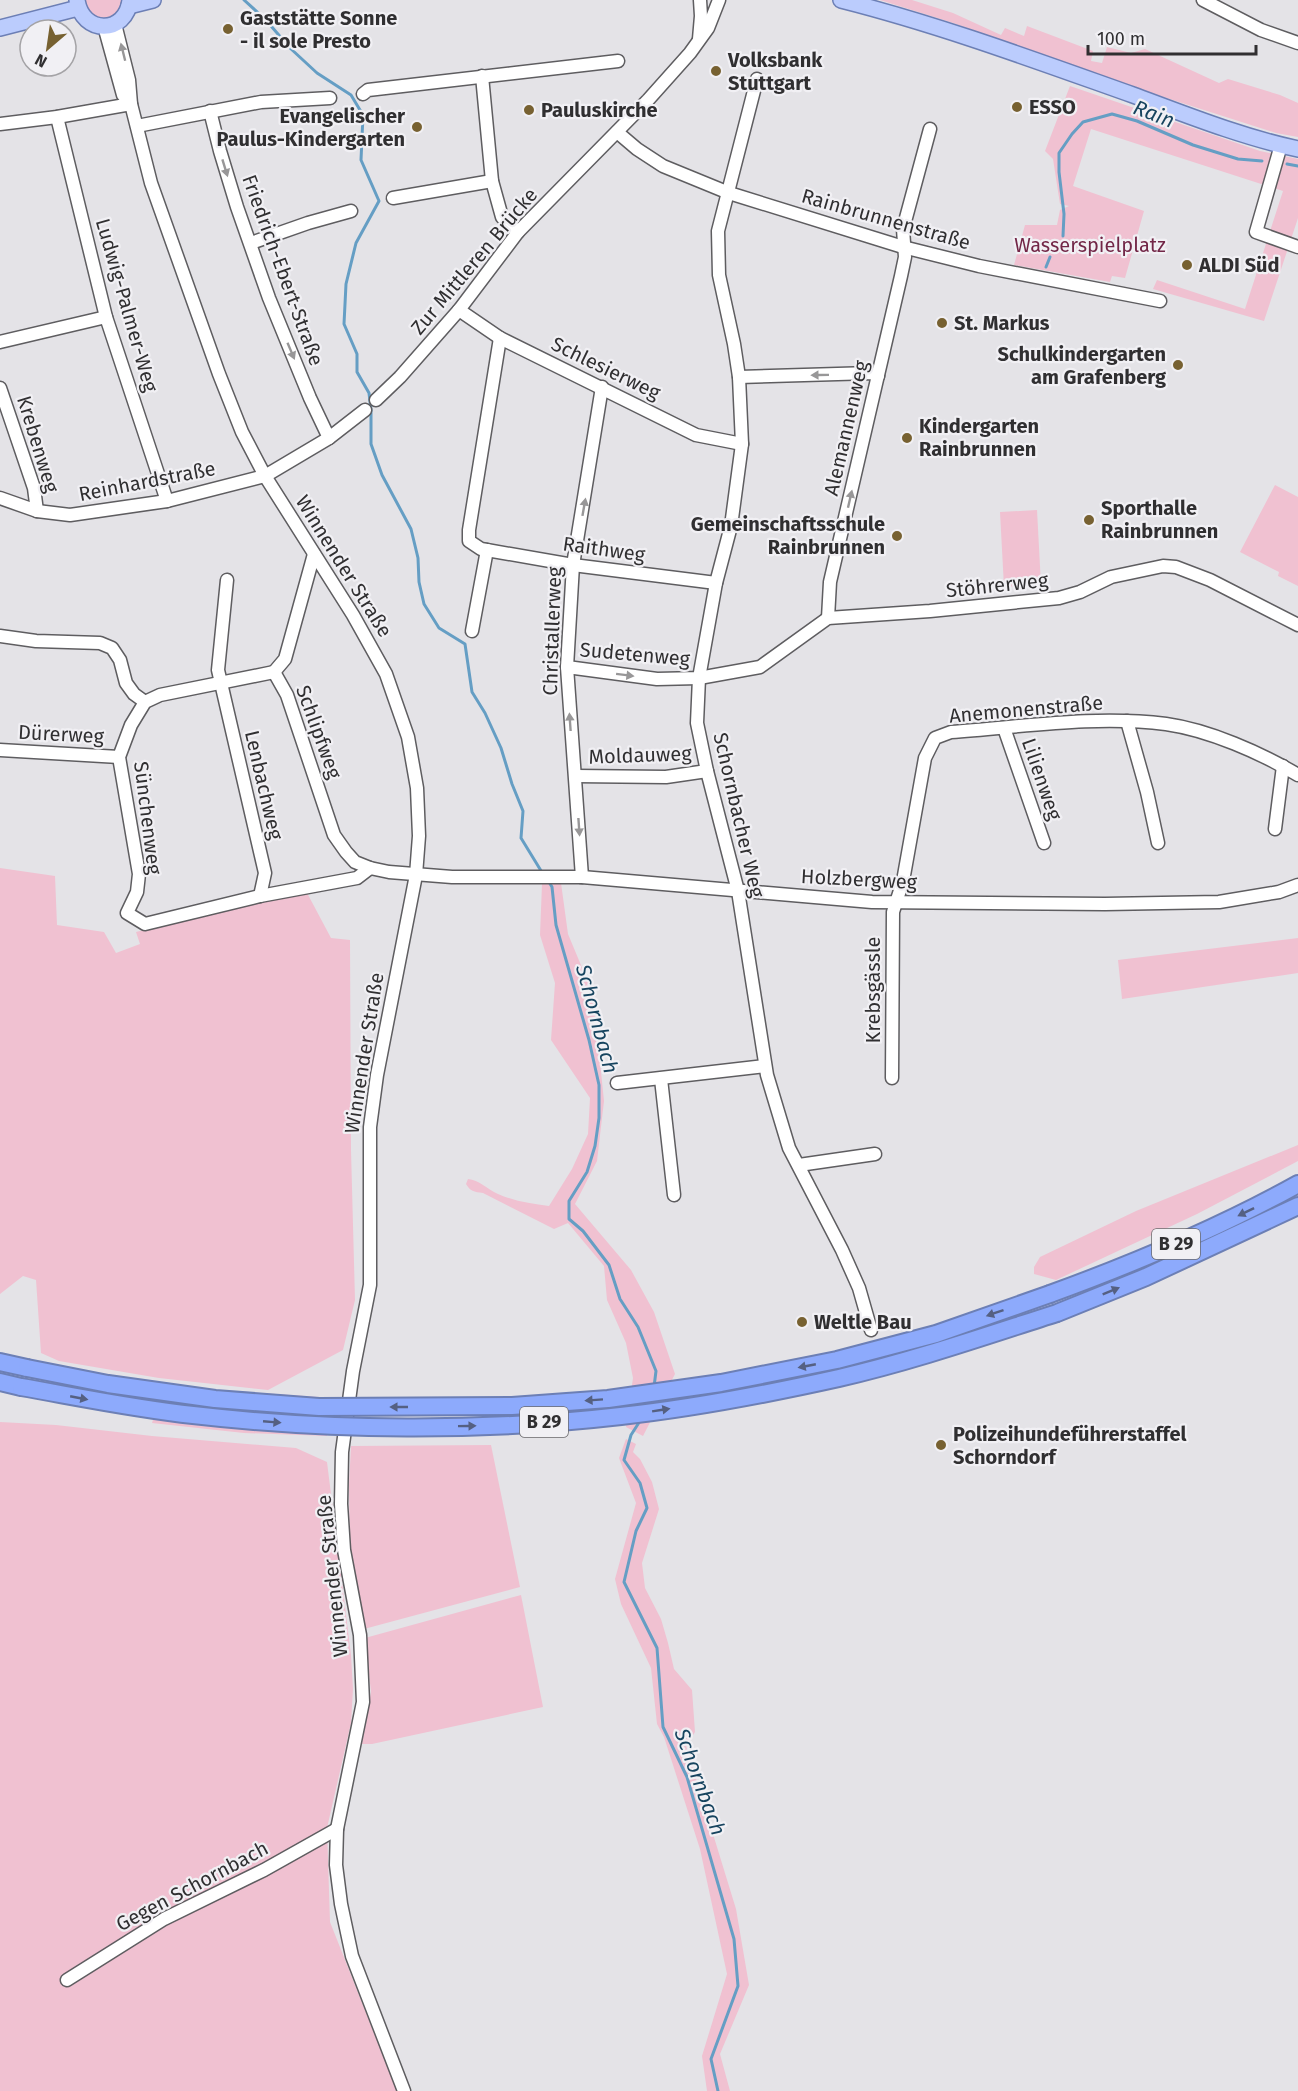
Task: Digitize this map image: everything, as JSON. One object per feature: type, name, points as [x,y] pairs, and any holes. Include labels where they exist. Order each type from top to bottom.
[{"type":"highway","name":"B 29","points":[[0,1362],[108,1384],[215,1399],[319,1407],[512,1406],[597,1400],[721,1383],[837,1360],[936,1334],[1125,1267],[1194,1237],[1298,1184]]},
{"type":"highway","name":"B 29","points":[[0,1382],[193,1415],[319,1425],[403,1427],[517,1425],[621,1416],[726,1400],[841,1377],[944,1350],[1057,1312],[1157,1273],[1298,1206]]},
{"type":"main road","points":[[80,9],[97,26],[109,25],[126,13],[129,3],[153,0]]},
{"type":"main road","points":[[841,0],[970,39],[1194,117],[1298,149]]},
{"type":"main road","points":[[0,28],[80,9]]},
{"type":"main road","points":[[59,18],[80,9]]},
{"type":"main road","points":[[0,37],[18,33]]},
{"type":"street","points":[[698,40],[700,0]]},
{"type":"street","name":"Zur Mittleren Brücke","points":[[376,400],[400,377],[459,310],[518,232],[617,132],[690,53],[708,28],[719,0]]},
{"type":"street","points":[[1203,0],[1262,30],[1298,43]]},
{"type":"street","name":"Winnender Straße","points":[[109,25],[123,95],[131,104],[152,183],[219,374],[242,432],[266,476],[353,615],[386,674],[408,737],[417,788],[419,836],[416,875],[386,1026],[370,1126],[370,1285],[353,1371],[342,1452],[341,1504],[344,1550],[360,1635],[363,1702],[337,1829],[336,1865],[341,1904],[352,1956],[404,2091]]},
{"type":"street","points":[[363,94],[368,90],[618,61]]},
{"type":"street","points":[[482,76],[492,181],[502,217],[518,232]]},
{"type":"street","name":"Schornbacher Weg","points":[[757,80],[718,231],[719,274],[739,377],[742,444],[731,526],[716,583],[699,678],[697,723],[706,771],[738,891],[765,1066],[789,1148],[842,1250],[859,1288],[872,1330]]},
{"type":"street","points":[[137,126],[261,102],[330,98]]},
{"type":"street","points":[[0,124],[131,104]]},
{"type":"street","name":"Friedrich-Ebert-Straße","points":[[210,111],[226,173],[269,298],[329,438]]},
{"type":"street","name":"Ludwig-Palmer-Weg","points":[[57,117],[106,317],[167,501]]},
{"type":"street","name":"Alemannenweg","points":[[828,618],[830,582],[902,276],[905,257],[903,229],[930,129]]},
{"type":"street","name":"Rainbrunnenstraße","points":[[617,132],[663,166],[729,193],[903,247],[979,266],[1160,301]]},
{"type":"street","points":[[1281,145],[1256,232],[1298,247]]},
{"type":"street","points":[[393,198],[492,181]]},
{"type":"street","points":[[251,243],[351,211]]},
{"type":"street","name":"Schlesierweg","points":[[459,310],[500,338],[696,435],[742,444]]},
{"type":"street","points":[[0,342],[106,317]]},
{"type":"street","points":[[472,631],[487,550],[469,541],[470,530],[500,338]]},
{"type":"street","points":[[739,377],[871,373],[878,376]]},
{"type":"street","name":"Christallerweg","points":[[582,877],[567,668],[573,565],[602,387]]},
{"type":"street","name":"Krebenweg","points":[[0,388],[34,488],[37,511]]},
{"type":"street","points":[[266,476],[329,438],[365,410]]},
{"type":"street","name":"Reinhardstraße","points":[[0,498],[37,511],[70,515],[167,501],[266,476]]},
{"type":"street","name":"Raithweg","points":[[487,550],[573,565],[716,583]]},
{"type":"street","name":"Schlipfweg","points":[[314,554],[285,659],[274,672],[287,696],[334,835],[355,862],[370,868],[416,875]]},
{"type":"street","name":"Stöhrerweg","points":[[828,618],[930,611],[1059,598],[1080,592],[1111,577],[1163,566],[1176,567],[1210,580],[1298,625]]},
{"type":"street","points":[[221,684],[218,670],[227,580]]},
{"type":"street","points":[[699,678],[760,667],[828,618]]},
{"type":"street","points":[[0,636],[36,641],[100,643],[111,648],[120,660],[126,683],[134,694],[145,702],[160,695],[274,672]]},
{"type":"street","name":"Sudetenweg","points":[[567,668],[657,678],[699,678]]},
{"type":"street","name":"Lenbachweg","points":[[221,684],[265,873],[260,896]]},
{"type":"street","name":"Sünchenweg","points":[[145,702],[131,725],[119,757],[139,874],[136,892],[127,913],[145,924],[260,896]]},
{"type":"street","points":[[1127,721],[1147,792],[1158,843]]},
{"type":"street","name":"Anemonenstraße","points":[[896,902],[903,881],[925,758],[935,738],[951,732],[1060,722],[1127,721],[1168,724],[1208,735],[1248,750],[1298,775]]},
{"type":"street","name":"Lilienweg","points":[[1004,728],[1044,843]]},
{"type":"street","name":"Dürerweg","points":[[0,750],[119,757]]},
{"type":"street","points":[[1275,829],[1283,766]]},
{"type":"street","name":"Moldauweg","points":[[576,776],[666,777],[706,771]]},
{"type":"street","points":[[260,896],[357,879],[370,868]]},
{"type":"street","name":"Holzbergweg","points":[[416,875],[582,877],[896,902],[1105,904],[1219,902],[1278,892],[1298,885]]},
{"type":"street","name":"Krebsgässle","points":[[891,1078],[893,912],[896,902]]},
{"type":"street","points":[[617,1083],[765,1066]]},
{"type":"street","points":[[661,1078],[674,1195]]},
{"type":"street","points":[[799,1165],[875,1154]]},
{"type":"street","name":"Gegen Schornbach","points":[[67,1980],[164,1919],[264,1870],[337,1829]]},
{"type":"green space","points":[[84,0],[122,0],[115,14],[104,19],[92,14]]},
{"type":"green space","points":[[880,0],[912,0],[953,13],[1001,35],[1005,28],[1024,36],[1027,26],[1093,51],[1091,61],[1102,63],[1107,47],[1131,53],[1145,49],[1219,83],[1228,79],[1298,103],[1298,137],[1276,133],[1104,78],[953,23]]},
{"type":"green space","name":"Wasserspielplatz","points":[[1070,86],[1260,151],[1298,159],[1298,218],[1264,321],[1153,289],[1157,280],[1245,309],[1283,191],[1091,129],[1073,186],[1144,211],[1125,278],[1112,276],[1110,282],[1014,265],[1025,225],[1057,225],[1060,210],[1069,206],[1060,204],[1053,159],[1045,151]]},
{"type":"green space","points":[[1275,485],[1298,497],[1298,586],[1278,576],[1279,572],[1240,552]]},
{"type":"green space","points":[[1037,510],[1041,585],[1004,587],[1000,512]]},
{"type":"green space","points":[[0,868],[55,876],[57,925],[104,932],[116,953],[140,944],[136,932],[306,891],[331,938],[350,940],[351,1150],[355,1300],[343,1350],[268,1390],[159,1378],[59,1361],[41,1353],[36,1280],[23,1276],[0,1294]]},
{"type":"green space","points":[[561,883],[568,934],[593,994],[604,1101],[597,1161],[575,1204],[631,1270],[654,1312],[675,1374],[643,1436],[626,1427],[633,1378],[626,1343],[607,1300],[604,1266],[568,1223],[554,1229],[483,1193],[473,1191],[466,1184],[468,1179],[472,1180],[510,1199],[549,1206],[572,1169],[588,1134],[590,1098],[551,1040],[555,983],[540,935],[542,884]]},
{"type":"green space","points":[[1298,938],[1298,973],[1122,999],[1118,960]]},
{"type":"green space","points":[[1298,1145],[1298,1161],[1197,1214],[1056,1280],[1034,1274],[1034,1267],[1040,1257],[1136,1211]]},
{"type":"green space","points":[[163,1386],[333,1398],[327,1436],[244,1433],[152,1423]]},
{"type":"green space","points":[[0,1422],[56,1425],[296,1448],[327,1462],[351,1655],[353,1689],[351,1723],[327,1828],[330,1922],[397,2091],[0,2091]]},
{"type":"green space","points":[[626,1439],[636,1444],[633,1452],[640,1459],[652,1482],[659,1509],[642,1563],[645,1588],[661,1619],[674,1669],[692,1690],[695,1732],[686,1746],[736,1909],[749,1985],[720,2054],[730,2091],[707,2091],[702,2056],[727,1974],[700,1849],[664,1737],[657,1724],[651,1668],[621,1604],[615,1579],[636,1503],[619,1458]]},
{"type":"green space","points":[[491,1445],[520,1587],[364,1629],[350,1559],[351,1446]]},
{"type":"green space","points":[[521,1595],[543,1707],[372,1744],[362,1744],[371,1692],[365,1638]]},
{"type":"waterway","name":"Schornbach","points":[[244,0],[317,73],[351,95],[363,115],[361,160],[379,201],[356,243],[346,284],[344,324],[357,354],[357,372],[369,393],[371,444],[382,475],[411,529],[418,558],[419,582],[424,604],[439,628],[465,644],[472,692],[485,713],[501,748],[523,811],[521,838],[543,874]]},
{"type":"waterway","name":"Rain","points":[[1063,236],[1064,214],[1059,153],[1083,122],[1112,114],[1137,121],[1193,145],[1238,159],[1262,161]]},
{"type":"waterway","name":"Rain","points":[[1287,164],[1298,166]]},
{"type":"waterway","points":[[1046,267],[1050,257]]},
{"type":"waterway","name":"Schornbach","points":[[549,882],[552,887],[556,925],[589,1040],[599,1085],[599,1118],[595,1146],[587,1172],[569,1201],[569,1219],[583,1231],[609,1265],[620,1299],[638,1327],[656,1371],[654,1387]]},
{"type":"waterway","name":"Schornbach","points":[[640,1421],[631,1435],[624,1460],[640,1483],[647,1508],[636,1531],[624,1582],[657,1648],[663,1727],[687,1777],[734,1939],[738,1986],[711,2059],[718,2091]]},
{"type":"place","name":"Gaststätte Sonne - il sole Presto","points":[[228,29]]},
{"type":"place","name":"Volksbank Stuttgart","points":[[716,71]]},
{"type":"place","name":"ESSO","points":[[1017,107]]},
{"type":"place","name":"Pauluskirche","points":[[529,110]]},
{"type":"place","name":"Evangelischer Paulus-Kindergarten","points":[[417,127]]},
{"type":"place","name":"ALDI Süd","points":[[1187,265]]},
{"type":"place","name":"St. Markus","points":[[942,323]]},
{"type":"place","name":"Schulkindergarten am Grafenberg","points":[[1178,365]]},
{"type":"place","name":"Kindergarten Rainbrunnen","points":[[907,438]]},
{"type":"place","name":"Sporthalle Rainbrunnen","points":[[1089,520]]},
{"type":"place","name":"Gemeinschaftsschule Rainbrunnen","points":[[897,536]]},
{"type":"place","name":"Weltle Bau","points":[[802,1322]]},
{"type":"place","name":"Polizeihundeführerstaffel Schorndorf","points":[[941,1445]]}]
